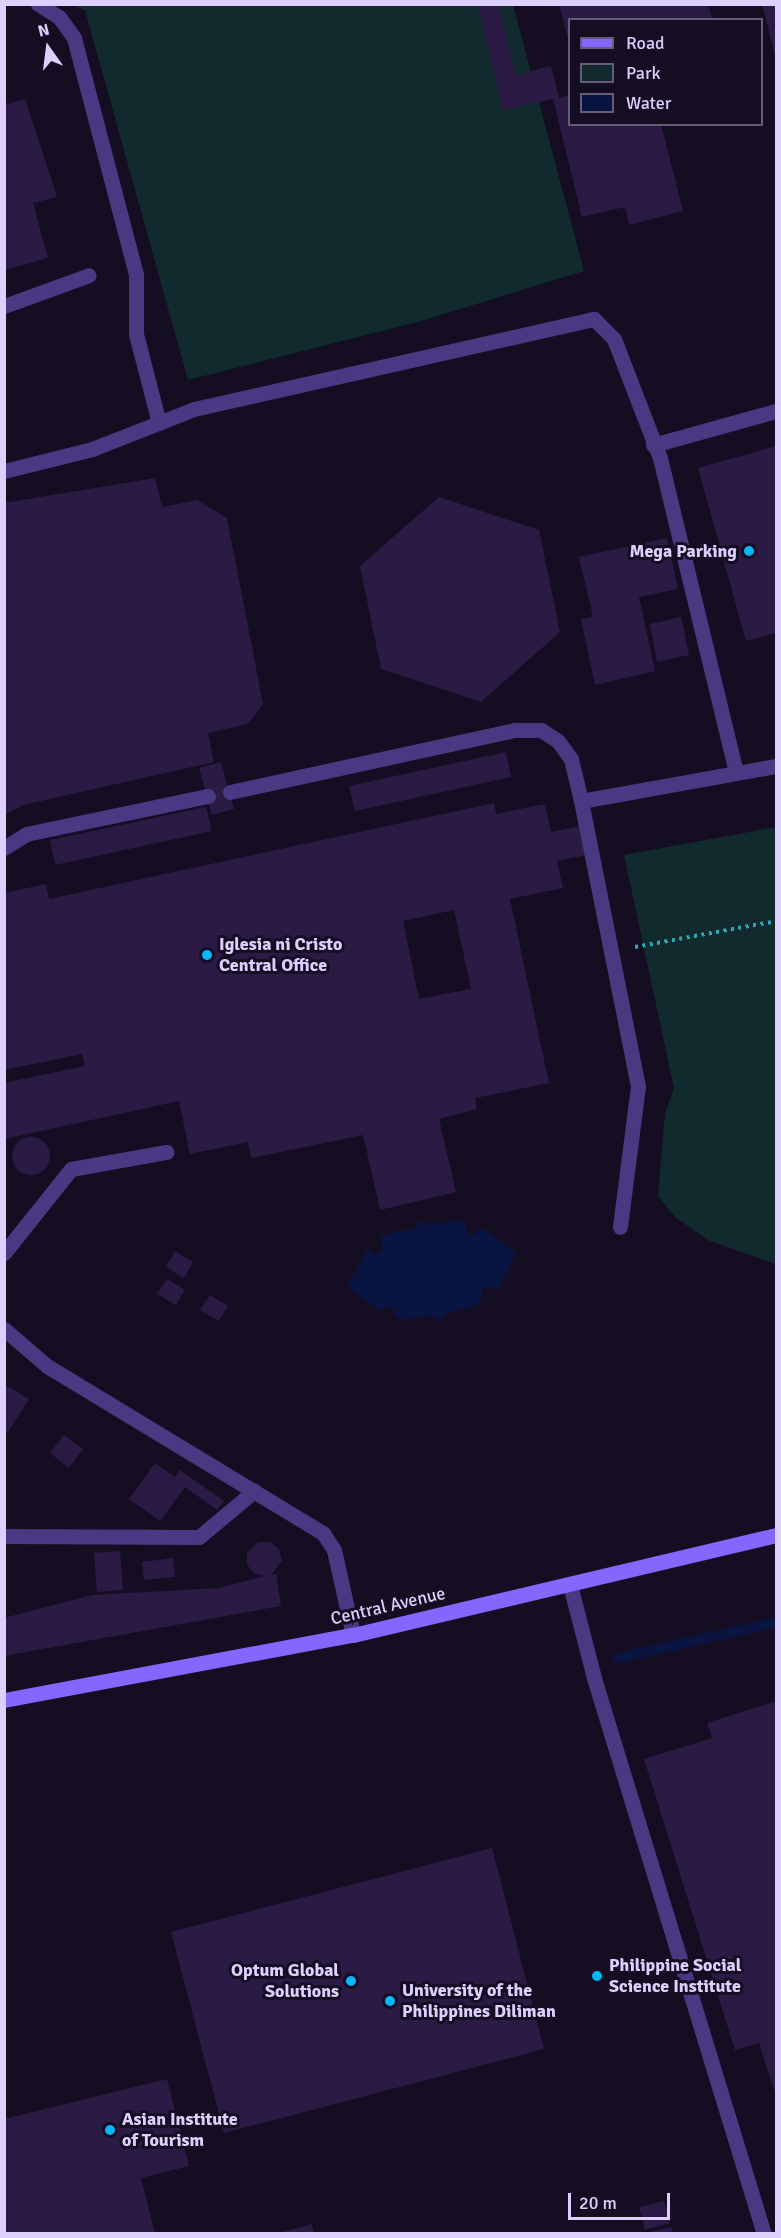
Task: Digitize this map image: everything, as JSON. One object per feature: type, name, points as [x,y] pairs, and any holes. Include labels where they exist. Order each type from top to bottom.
[{"type":"main road","name":"Central Avenue","points":[[4,1700],[353,1635],[777,1534]]},
{"type":"lane","points":[[38,4],[59,17],[74,38],[136,274],[136,334],[159,423]]},
{"type":"lane","points":[[4,306],[89,275]]},
{"type":"lane","points":[[4,471],[92,449],[194,409],[594,319],[614,339],[660,459],[736,773]]},
{"type":"lane","points":[[653,445],[777,411]]},
{"type":"lane","points":[[230,792],[515,730],[541,730],[558,741],[571,759],[581,801],[614,951],[638,1086],[620,1227]]},
{"type":"lane","points":[[581,801],[777,766]]},
{"type":"lane","points":[[4,848],[26,834],[208,796]]},
{"type":"lane","points":[[4,1253],[71,1169],[166,1152]]},
{"type":"lane","points":[[4,1329],[47,1366],[322,1533],[334,1550],[353,1635]]},
{"type":"lane","points":[[4,1536],[199,1537],[254,1491]]},
{"type":"lane","points":[[570,1585],[594,1678],[764,2234]]},
{"type":"path","points":[[614,951],[777,921]]},
{"type":"green space","points":[[72,5],[513,5],[584,271],[421,321],[188,380],[85,10]]},
{"type":"green space","points":[[776,827],[776,1264],[710,1241],[675,1217],[658,1196],[665,1114],[674,1088],[624,855]]},
{"type":"water","points":[[420,1220],[427,1225],[464,1220],[467,1232],[474,1236],[479,1230],[487,1230],[516,1253],[499,1288],[483,1288],[480,1304],[446,1314],[441,1321],[431,1316],[400,1320],[394,1315],[395,1309],[385,1306],[380,1311],[347,1287],[366,1252],[370,1250],[375,1255],[383,1249],[380,1236],[415,1228]]},
{"type":"building","points":[[477,4],[498,4],[516,75],[551,66],[559,98],[568,96],[568,126],[662,126],[683,211],[629,225],[625,207],[582,217],[553,99],[503,110]]},
{"type":"building","points":[[559,4],[708,4],[712,18],[568,18],[568,39]]},
{"type":"building","points":[[762,4],[776,4],[776,60]]},
{"type":"building","points":[[25,99],[57,197],[33,203],[48,258],[4,270],[4,105]]},
{"type":"building","name":"Mega Parking","points":[[776,446],[776,633],[746,641],[698,468]]},
{"type":"building","points":[[155,478],[162,507],[197,500],[227,518],[263,704],[248,724],[208,733],[214,762],[23,805],[4,815],[4,503]]},
{"type":"building","points":[[439,497],[539,530],[560,632],[481,702],[381,669],[360,566]]},
{"type":"building","points":[[667,538],[678,589],[639,597],[655,671],[595,685],[581,619],[593,617],[579,557]]},
{"type":"building","points":[[681,617],[689,655],[657,662],[650,624]]},
{"type":"building","points":[[506,752],[511,777],[355,811],[349,786]]},
{"type":"building","points":[[221,762],[234,809],[212,815],[199,768]]},
{"type":"building","name":"Iglesia ni Cristo Central Office","points":[[494,803],[496,814],[545,804],[551,832],[581,826],[587,855],[557,861],[563,888],[510,899],[549,1083],[475,1098],[477,1109],[439,1119],[456,1192],[380,1210],[363,1135],[251,1158],[248,1142],[190,1154],[179,1101],[4,1139],[4,1083],[85,1066],[82,1054],[4,1070],[4,893],[46,884],[49,899]],"holes":[[[454,910],[471,989],[419,999],[403,921]]]},
{"type":"building","points":[[206,807],[212,831],[55,865],[50,840]]},
{"type":"building","points":[[31,1137],[44,1143],[50,1156],[44,1169],[31,1175],[18,1169],[12,1156],[18,1143]]},
{"type":"building","points":[[175,1251],[193,1262],[184,1278],[166,1267]]},
{"type":"building","points":[[167,1279],[185,1290],[176,1305],[157,1294]]},
{"type":"building","points":[[210,1295],[228,1306],[219,1321],[200,1310]]},
{"type":"building","points":[[4,1384],[29,1399],[8,1432],[4,1430]]},
{"type":"building","points":[[64,1435],[83,1449],[69,1468],[50,1453]]},
{"type":"building","points":[[155,1463],[175,1477],[180,1470],[224,1501],[217,1510],[185,1487],[160,1521],[129,1499]]},
{"type":"building","points":[[258,1542],[270,1542],[279,1549],[282,1561],[271,1575],[276,1574],[281,1606],[4,1656],[4,1618],[92,1595],[219,1588],[265,1576],[253,1573],[247,1564],[247,1553]]},
{"type":"building","points":[[120,1551],[123,1590],[97,1592],[94,1553]]},
{"type":"building","points":[[173,1558],[175,1577],[144,1580],[142,1562]]},
{"type":"building","points":[[776,1701],[776,2089],[774,2090],[759,2043],[735,2050],[644,1759],[712,1738],[707,1723]]},
{"type":"building","points":[[492,1848],[544,2049],[224,2133],[171,1932]]},
{"type":"building","points":[[167,2079],[189,2166],[141,2178],[155,2234],[4,2234],[4,2119]]},
{"type":"building","points":[[664,2201],[670,2223],[645,2230],[639,2207]]},
{"type":"building","points":[[312,2224],[314,2234],[278,2234],[278,2233]]},
{"type":"building","points":[[671,2227],[673,2234],[646,2234],[646,2233]]},
{"type":"waterway","points":[[618,1658],[776,1622]]},
{"type":"place","name":"Mega Parking","points":[[749,551]]},
{"type":"place","name":"Iglesia ni Cristo Central Office","points":[[207,955]]},
{"type":"place","name":"Philippine Social Science Institute","points":[[597,1976]]},
{"type":"place","name":"Optum Global Solutions","points":[[351,1981]]},
{"type":"place","name":"University of the Philippines Diliman","points":[[390,2001]]},
{"type":"place","name":"Asian Institute of Tourism","points":[[110,2130]]}]
